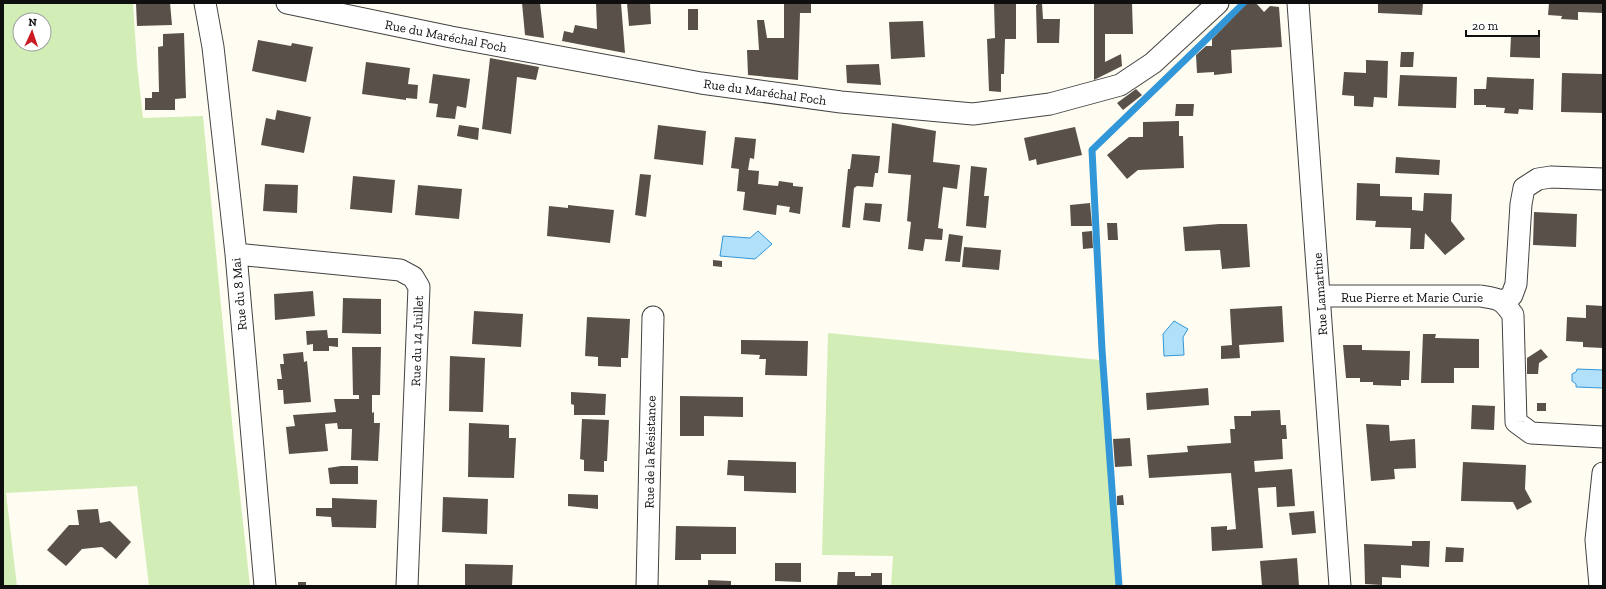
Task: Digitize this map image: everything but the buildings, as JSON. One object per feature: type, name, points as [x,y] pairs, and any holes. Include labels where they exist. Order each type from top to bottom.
[{"type":"street","name":"Rue du 8 Mai","points":[[205,3],[213,48],[236,254],[265,586]]},
{"type":"street","name":"Rue du Maréchal Foch","points":[[287,3],[451,37],[701,83],[841,102],[973,114],[1050,104],[1120,84],[1153,63],[1218,3]]},
{"type":"street","name":"Rue Lamartine","points":[[1298,3],[1340,586]]},
{"type":"street","points":[[1603,179],[1552,176],[1538,180],[1524,188],[1521,204],[1516,284],[1512,295],[1504,302],[1513,315],[1516,422],[1531,433],[1603,438]]},
{"type":"street","name":"Rue du 14 Juillet","points":[[236,254],[400,270],[413,277],[419,288],[407,586]]},
{"type":"street","name":"Rue Pierre et Marie Curie","points":[[1320,296],[1480,296],[1504,302]]},
{"type":"street","name":"Rue de la Résistance","points":[[647,586],[653,318]]},
{"type":"street","points":[[1600,586],[1596,540],[1603,473]]},
{"type":"green space","points":[[3,3],[133,3],[137,64],[143,118],[203,116],[233,432],[250,586],[149,586],[137,486],[6,493],[17,586],[3,586]]},
{"type":"green space","points":[[828,333],[1100,360],[1118,586],[891,586],[893,556],[822,555]]},
{"type":"water","points":[[758,231],[772,244],[755,259],[720,256],[723,236],[750,238]]},
{"type":"water","points":[[1174,321],[1188,329],[1183,337],[1184,355],[1164,356],[1163,334]]},
{"type":"water","points":[[1577,369],[1603,370],[1603,388],[1576,387],[1576,384],[1572,381],[1572,374],[1576,372]]},
{"type":"waterway","points":[[1119,586],[1102,350],[1092,150],[1244,3]]}]
